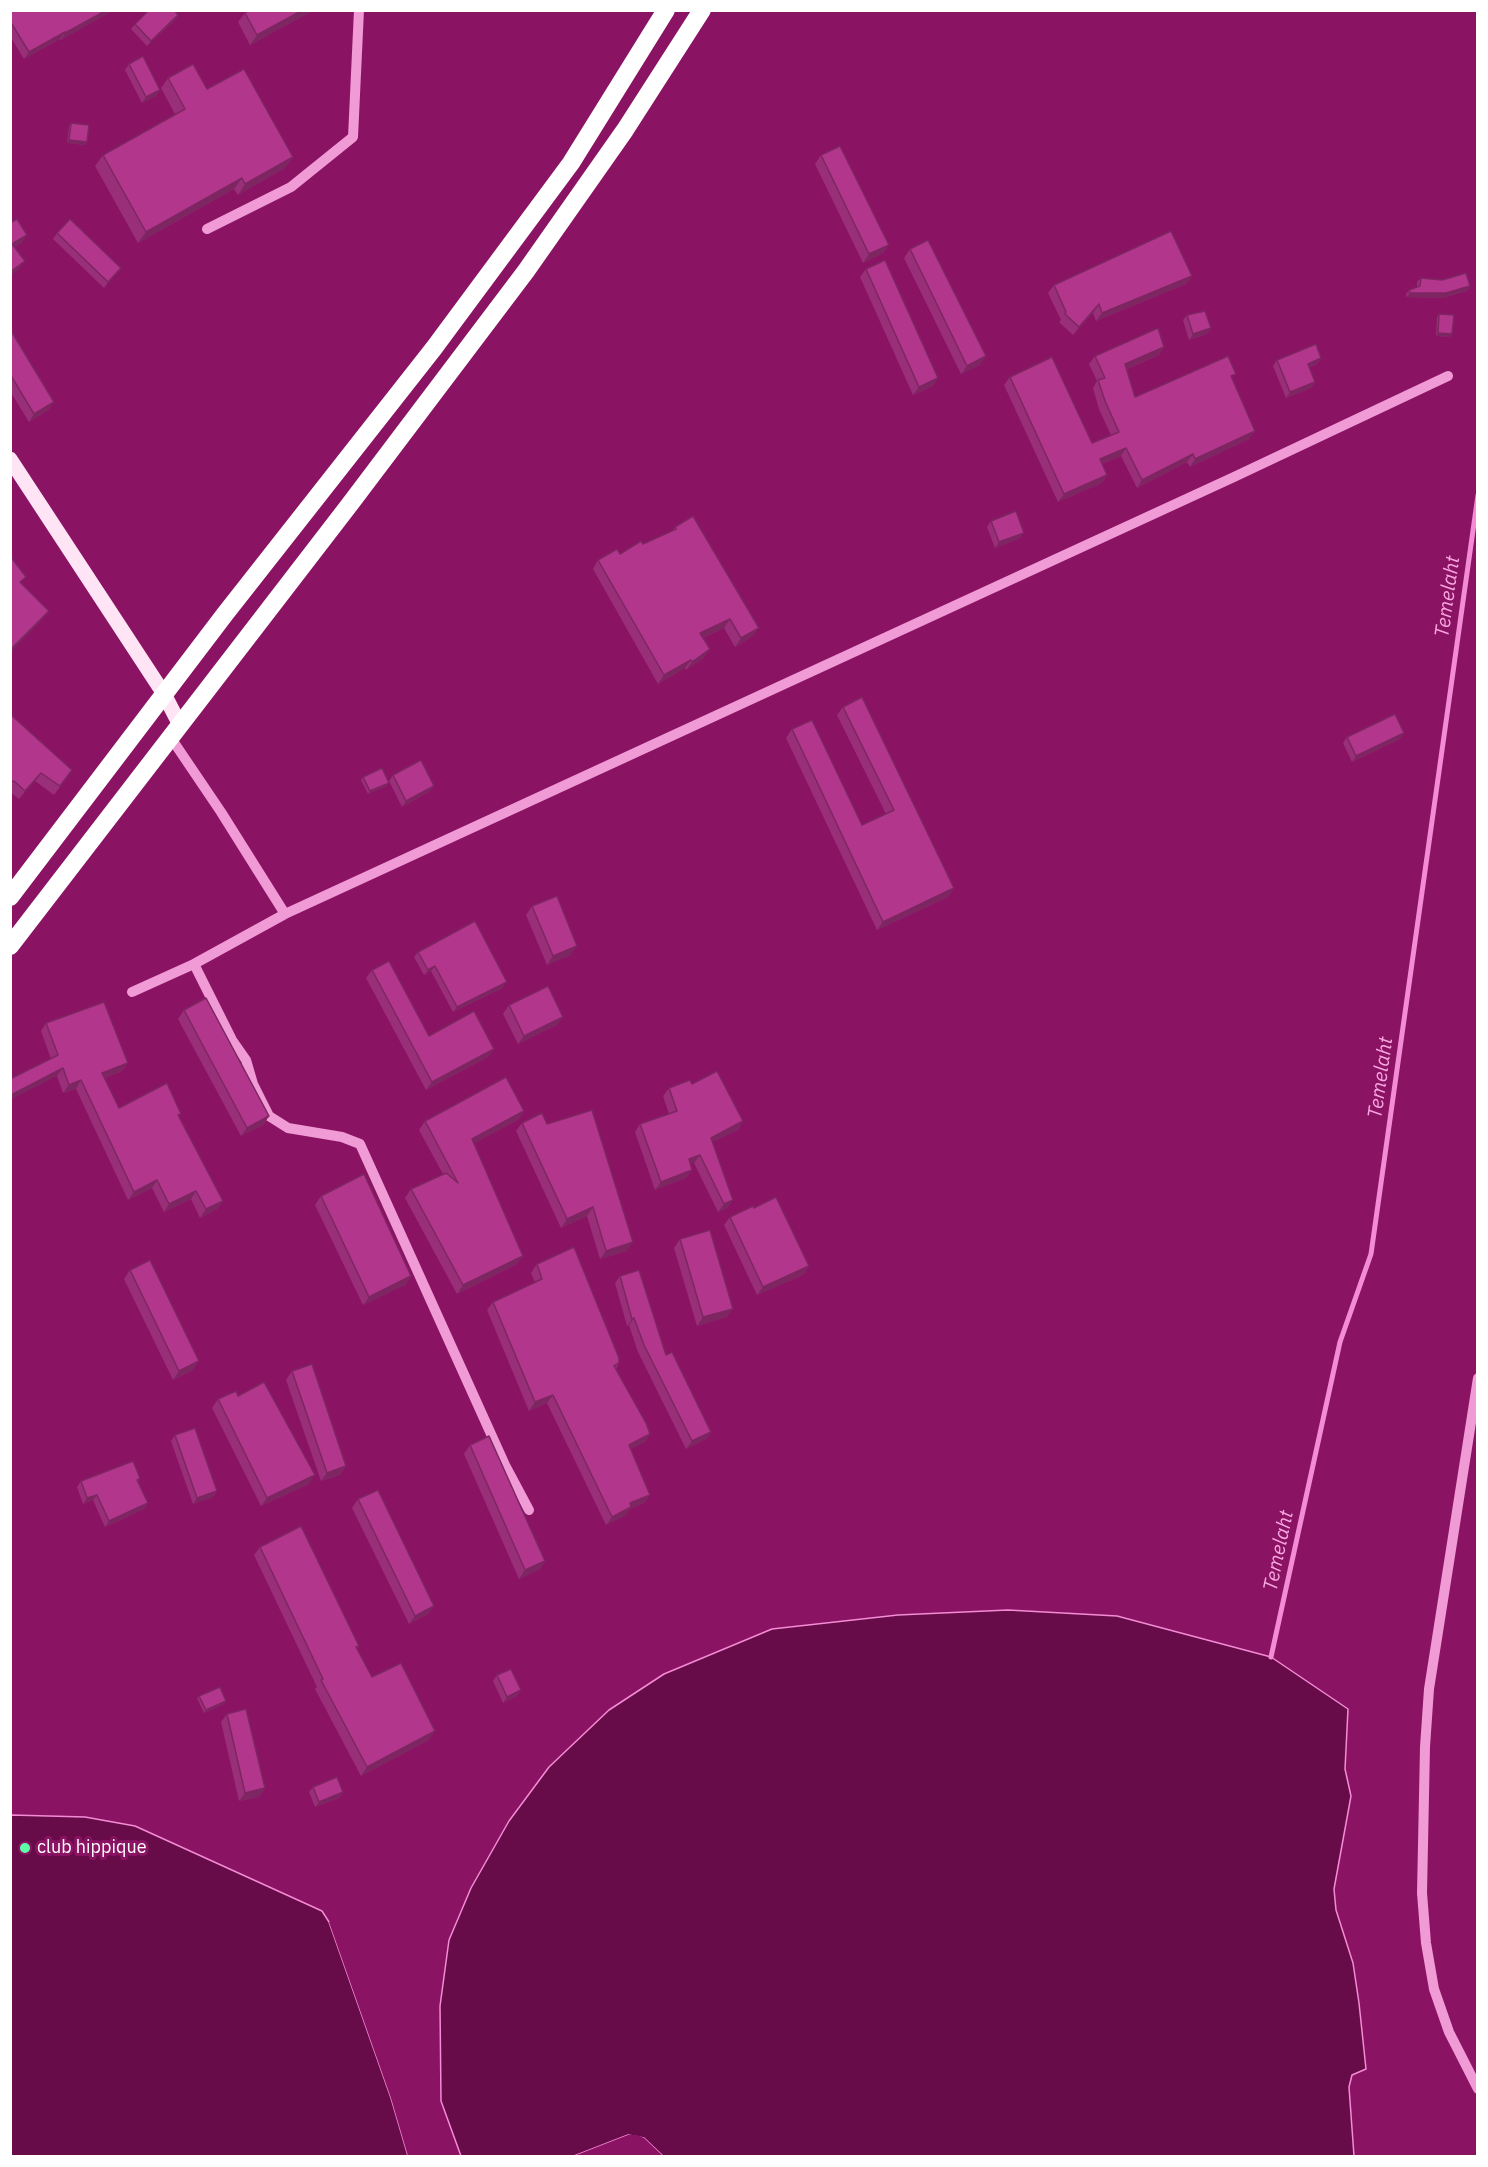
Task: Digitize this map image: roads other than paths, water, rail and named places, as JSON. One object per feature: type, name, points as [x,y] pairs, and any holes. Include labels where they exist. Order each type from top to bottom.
[{"type":"highway","points":[[10,897],[225,614],[434,348],[571,163],[666,10]]},
{"type":"highway","points":[[10,946],[526,271],[625,130],[702,10]]},
{"type":"main road","points":[[10,459],[164,694],[175,731]]},
{"type":"street","points":[[207,229],[291,187],[353,137],[359,10]]},
{"type":"street","points":[[132,992],[194,964],[285,914],[1224,482],[1448,376]]},
{"type":"street","points":[[175,731],[221,812],[285,914]]},
{"type":"street","points":[[194,964],[232,1040],[246,1060],[269,1116],[288,1128],[342,1137],[360,1144],[505,1465],[529,1510]]},
{"type":"street","points":[[1478,1378],[1429,1689],[1425,1737],[1422,1893],[1426,1943],[1434,1989],[1449,2032],[1478,2089]]},
{"type":"waterway","name":"Temelaht","points":[[1271,1657],[1340,1342],[1371,1254],[1478,495]]},
{"type":"place","name":"club hippique","points":[[25,1848]]}]
